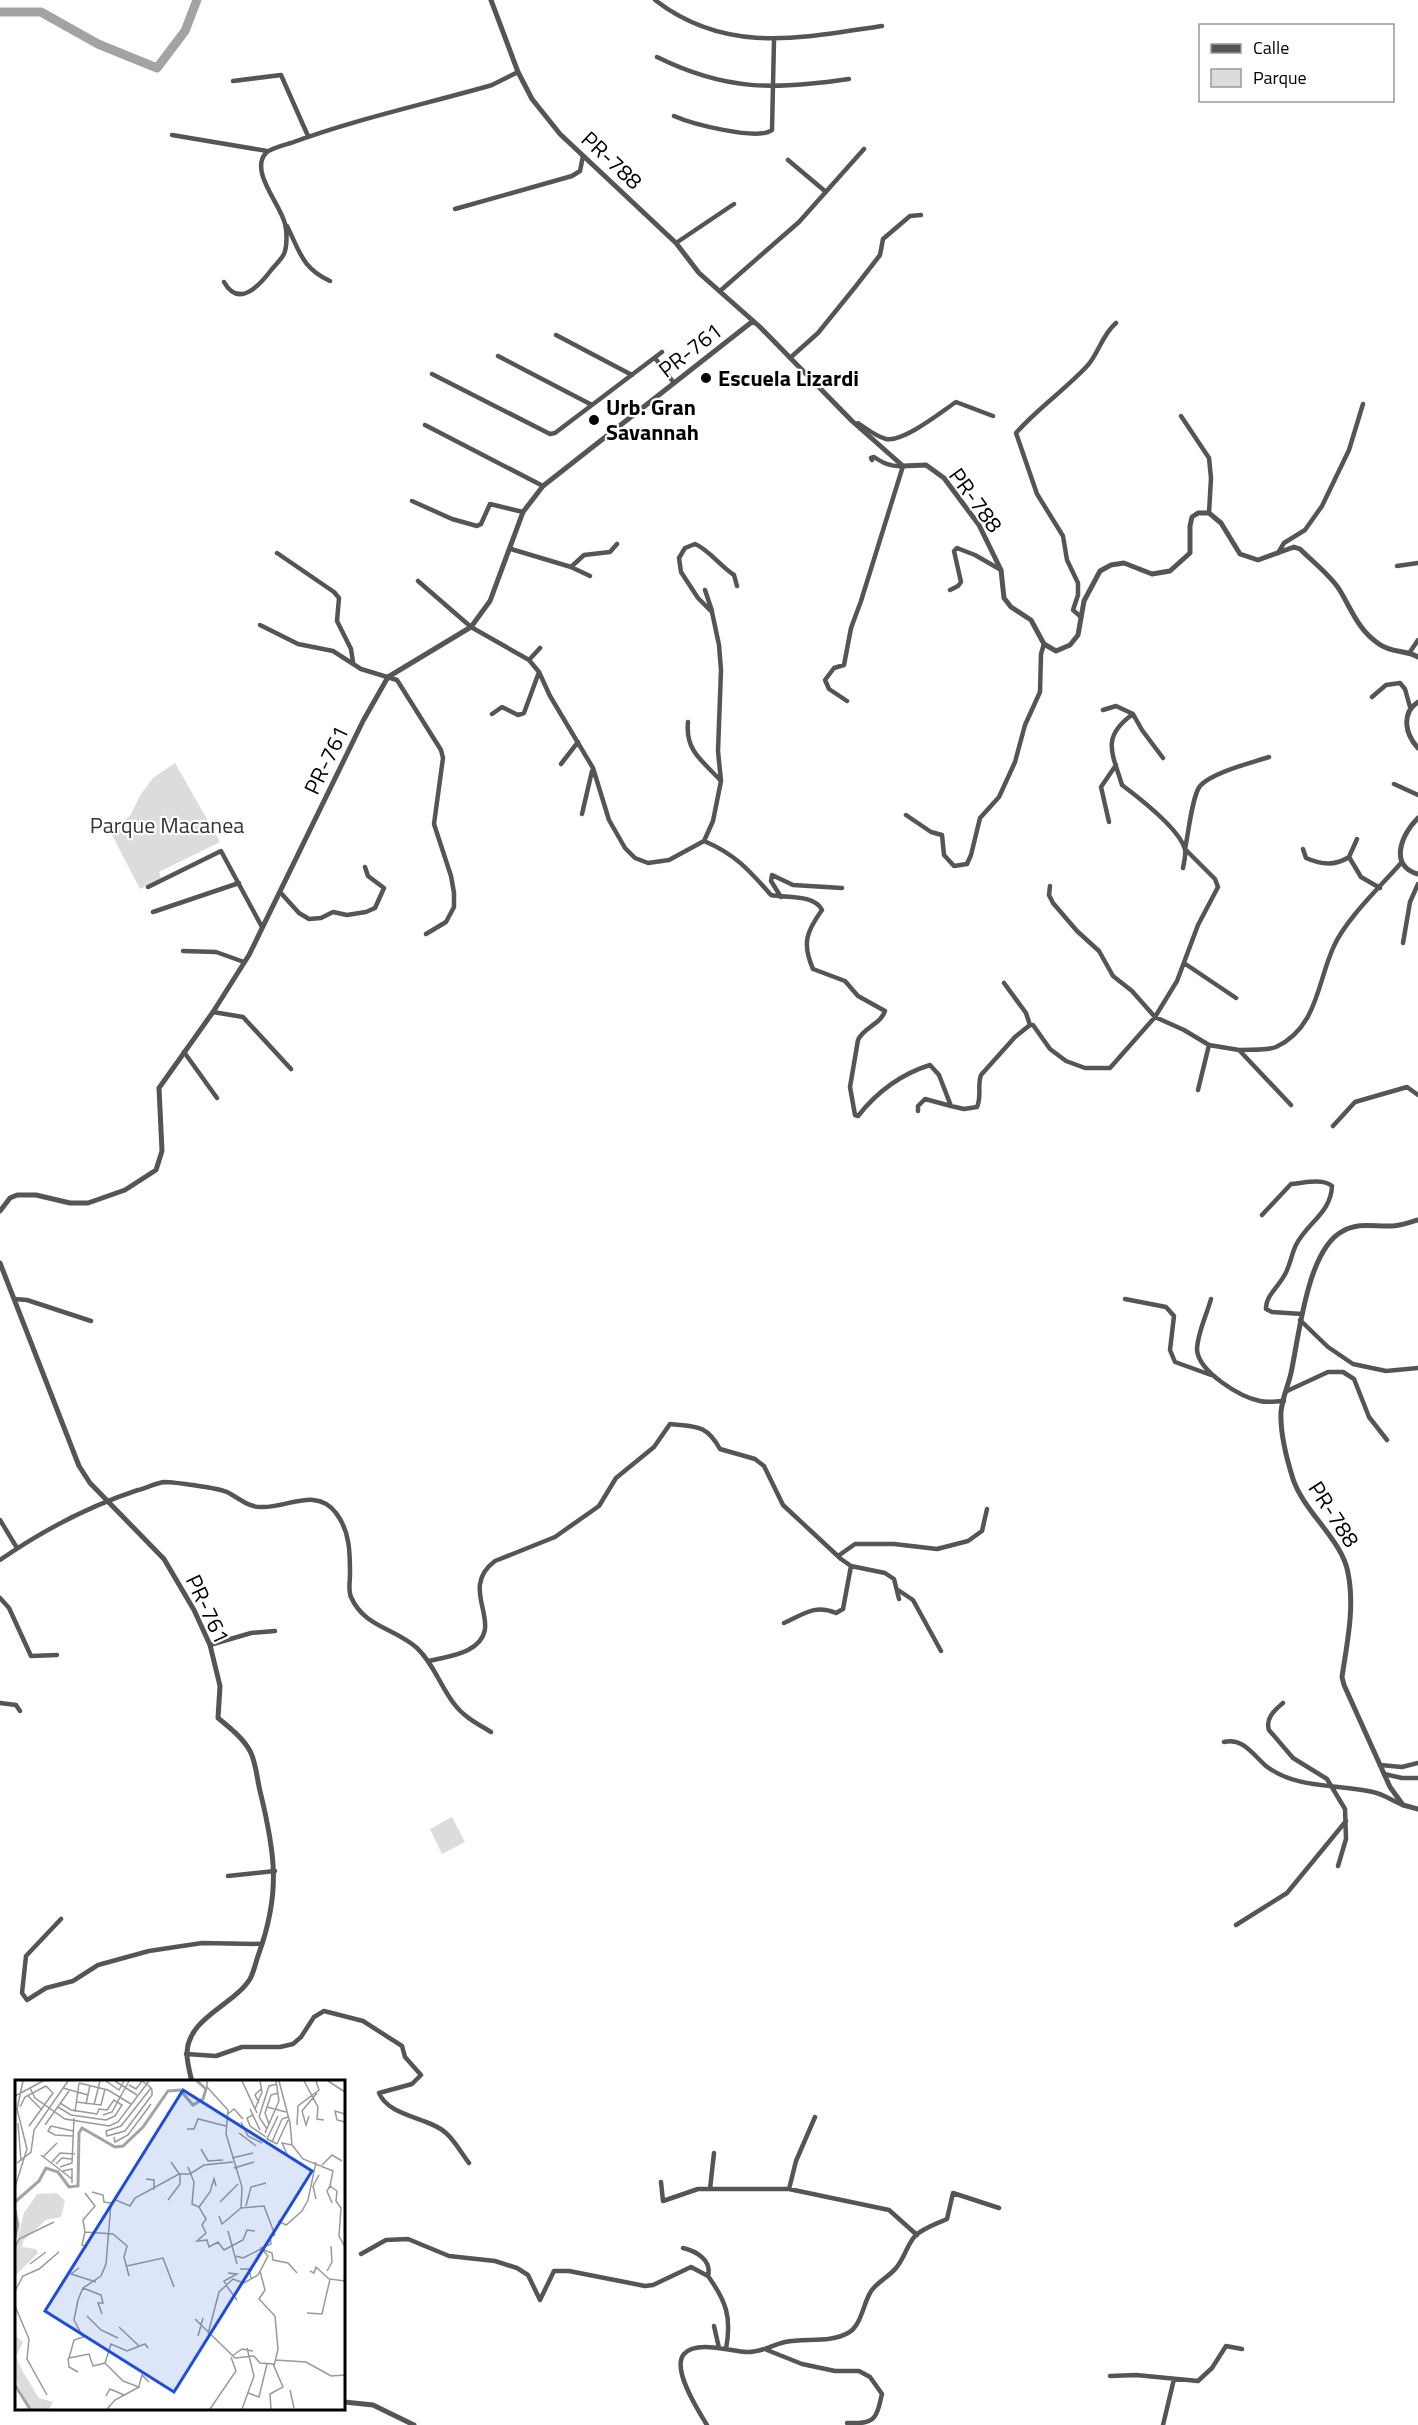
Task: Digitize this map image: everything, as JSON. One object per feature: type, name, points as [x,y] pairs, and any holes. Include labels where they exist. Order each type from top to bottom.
[{"type":"street","name":"PR-788","points":[[491,0],[518,72],[531,99],[560,134],[676,243],[699,273],[753,321],[852,422],[903,466],[926,465],[944,478],[979,525],[1001,570],[1004,598],[1011,607],[1032,621],[1044,644]]},
{"type":"street","points":[[655,0],[704,27],[741,37],[774,40],[882,26]]},
{"type":"street","points":[[674,116],[724,130],[768,134],[772,130],[774,40]]},
{"type":"street","points":[[657,57],[678,67],[721,81],[773,87],[849,79]]},
{"type":"street","points":[[172,135],[267,151],[308,136],[492,85],[518,72]]},
{"type":"street","points":[[233,81],[281,75],[308,136]]},
{"type":"street","points":[[720,291],[799,222],[864,149]]},
{"type":"street","points":[[267,151],[261,161],[261,169],[285,224],[307,267],[315,274],[330,281]]},
{"type":"street","points":[[455,209],[572,176],[580,171],[584,156]]},
{"type":"street","points":[[788,160],[826,192]]},
{"type":"street","points":[[676,243],[734,204]]},
{"type":"street","points":[[790,358],[818,333],[856,286],[880,255],[883,239],[910,216],[921,214]]},
{"type":"street","points":[[224,282],[229,291],[237,295],[249,292],[261,283],[285,253],[285,224]]},
{"type":"street","name":"PR-761","points":[[0,1210],[10,1198],[17,1195],[36,1195],[70,1203],[88,1203],[125,1190],[156,1170],[162,1151],[159,1088],[213,1012],[244,962],[363,721],[388,677],[471,627],[490,601],[523,512],[543,486],[753,321]]},
{"type":"street","points":[[1081,617],[1073,610],[1078,595],[1078,584],[1067,560],[1063,536],[1037,494],[1016,433],[1030,417],[1089,364],[1106,331],[1116,323]]},
{"type":"street","points":[[556,335],[632,375]]},
{"type":"street","points":[[432,374],[550,434],[555,433],[662,352]]},
{"type":"street","points":[[498,356],[592,405]]},
{"type":"street","points":[[655,357],[674,383]]},
{"type":"street","points":[[852,422],[889,439],[910,432],[956,402],[993,416]]},
{"type":"street","points":[[1278,553],[1284,543],[1305,530],[1322,506],[1349,450],[1363,404]]},
{"type":"street","points":[[1181,416],[1209,458],[1211,477],[1209,513]]},
{"type":"street","points":[[426,425],[543,486]]},
{"type":"street","points":[[847,701],[829,689],[825,680],[834,668],[844,665],[850,628],[861,601],[903,466],[882,462],[874,457],[870,458],[872,460]]},
{"type":"street","points":[[412,501],[452,519],[477,526],[481,524],[490,504],[523,512]]},
{"type":"street","points":[[906,815],[931,832],[942,835],[944,855],[954,866],[967,864],[980,819],[999,797],[1015,762],[1025,725],[1040,692],[1041,654],[1044,644],[1056,651],[1070,645],[1078,635],[1084,601],[1100,572],[1111,565],[1124,562],[1152,574],[1170,571],[1190,553],[1190,526],[1192,517],[1198,513],[1209,513],[1221,523],[1240,554],[1258,560],[1294,547],[1300,549],[1338,587],[1360,628],[1380,645],[1390,650],[1410,652],[1418,657]]},
{"type":"street","points":[[571,567],[584,555],[610,552],[617,544]]},
{"type":"street","points":[[712,612],[698,598],[681,572],[679,558],[685,548],[694,544],[701,546],[721,567],[734,575],[737,586]]},
{"type":"street","points":[[950,590],[961,582],[954,551],[957,548],[1001,570]]},
{"type":"street","points":[[511,549],[571,567],[590,576]]},
{"type":"street","points":[[277,553],[334,592],[339,598],[337,621],[351,649],[353,663]]},
{"type":"street","points":[[1396,566],[1418,563]]},
{"type":"street","points":[[417,581],[471,627],[529,660],[539,672],[550,696],[593,768],[609,820],[625,848],[635,858],[648,863],[669,860],[704,841],[713,821],[721,781],[718,751],[721,670],[719,645],[705,590]]},
{"type":"street","points":[[260,625],[298,644],[333,651],[361,669],[397,680],[441,750],[443,758],[434,825],[451,876],[454,907],[446,921],[426,934]]},
{"type":"street","points":[[1410,652],[1418,639]]},
{"type":"street","points":[[529,660],[540,648]]},
{"type":"street","points":[[492,714],[502,707],[518,715],[524,713],[539,672]]},
{"type":"street","points":[[1372,696],[1386,685],[1400,683],[1405,689],[1410,707],[1406,721],[1411,741],[1418,748]]},
{"type":"street","points":[[1410,707],[1418,702]]},
{"type":"street","points":[[1103,710],[1116,706],[1133,714],[1163,758]]},
{"type":"street","points":[[1004,983],[1026,1013],[1030,1025],[1033,1025],[1050,1049],[1066,1061],[1085,1068],[1110,1068],[1155,1017],[1177,981],[1198,925],[1218,887],[1215,879],[1185,849],[1173,829],[1161,820],[1151,806],[1122,785],[1112,743],[1113,734],[1119,724],[1133,714]]},
{"type":"street","points":[[688,722],[687,735],[690,747],[721,781]]},
{"type":"street","points":[[561,764],[578,742]]},
{"type":"street","points":[[1183,868],[1192,808],[1200,787],[1216,776],[1269,757]]},
{"type":"street","points":[[1109,822],[1101,787],[1116,765]]},
{"type":"street","points":[[582,814],[593,768]]},
{"type":"street","points":[[1394,784],[1418,795]]},
{"type":"street","points":[[1418,818],[1409,826],[1400,848],[1401,863],[1409,872],[1418,874]]},
{"type":"street","points":[[1303,849],[1306,858],[1318,863],[1338,864],[1349,857],[1357,839]]},
{"type":"street","points":[[704,841],[725,850],[749,870],[771,895],[809,900],[819,906],[822,910],[811,926],[806,940],[806,954],[813,969],[844,981],[858,996],[885,1011],[882,1019],[861,1034],[858,1040],[850,1088],[855,1115],[858,1116],[871,1100],[894,1082],[917,1069],[930,1065],[939,1075],[951,1106]]},
{"type":"street","points":[[148,887],[221,851],[262,927]]},
{"type":"street","points":[[1349,857],[1361,877],[1380,888]]},
{"type":"street","points":[[1050,886],[1049,895],[1053,903],[1077,931],[1100,951],[1113,976],[1132,991],[1155,1017],[1184,1030],[1209,1045],[1239,1050],[1275,1047],[1301,1029],[1312,1010],[1334,945],[1349,923],[1401,863]]},
{"type":"street","points":[[280,892],[299,913],[309,920],[321,918],[333,912],[347,915],[366,912],[375,908],[384,888],[368,876],[365,867]]},
{"type":"street","points":[[781,897],[771,881],[772,875],[793,885],[842,888]]},
{"type":"street","points":[[153,912],[239,883]]},
{"type":"street","points":[[1403,943],[1410,902],[1418,884]]},
{"type":"street","points":[[183,951],[216,952],[244,962]]},
{"type":"street","points":[[1184,963],[1236,998]]},
{"type":"street","points":[[213,1012],[243,1017],[291,1069]]},
{"type":"street","points":[[918,1111],[918,1106],[925,1099],[964,1109],[977,1107],[981,1098],[979,1083],[981,1076],[1015,1037],[1030,1025]]},
{"type":"street","points":[[1198,1090],[1209,1045]]},
{"type":"street","points":[[1239,1050],[1291,1105]]},
{"type":"street","points":[[184,1052],[217,1098]]},
{"type":"street","points":[[1333,1126],[1355,1101],[1407,1087],[1418,1095]]},
{"type":"street","points":[[1262,1215],[1291,1184],[1319,1181],[1330,1183],[1332,1198],[1328,1206],[1297,1243],[1285,1275],[1266,1302],[1266,1309],[1301,1317],[1328,1347],[1353,1364],[1386,1371],[1417,1367]]},
{"type":"street","name":"PR-788","points":[[1403,1805],[1384,1774],[1344,1685],[1342,1677],[1350,1613],[1346,1563],[1296,1487],[1282,1419],[1301,1317],[1316,1267],[1329,1244],[1342,1231],[1364,1225],[1393,1226],[1418,1220]]},
{"type":"street","name":"PR-761","points":[[0,1263],[79,1466],[107,1502],[164,1559],[194,1610],[210,1645],[220,1686],[218,1718],[234,1731],[250,1752],[271,1836],[275,1871],[270,1916],[250,1978],[235,1997],[201,2022],[186,2054]]},
{"type":"street","points":[[14,1299],[27,1300],[91,1321]]},
{"type":"street","points":[[1125,1299],[1166,1307],[1174,1316],[1170,1350],[1175,1362],[1213,1376],[1248,1398],[1264,1402],[1284,1401]]},
{"type":"street","points":[[1211,1299],[1197,1347],[1199,1359],[1213,1376]]},
{"type":"street","points":[[1287,1391],[1329,1372],[1343,1372],[1354,1379],[1369,1417],[1387,1440]]},
{"type":"street","points":[[428,1661],[467,1650],[481,1641],[487,1625],[478,1593],[483,1574],[488,1566],[495,1561],[555,1537],[599,1506],[616,1478],[654,1447],[670,1424],[701,1427],[711,1434],[720,1449],[755,1460],[764,1466],[783,1505],[851,1566],[885,1573],[894,1579],[899,1599]]},
{"type":"street","points":[[0,1560],[36,1535],[107,1502],[163,1482],[224,1491],[261,1508],[307,1499],[324,1503],[336,1513],[347,1534],[350,1553],[349,1593],[358,1611],[372,1623],[402,1637],[417,1648],[428,1661],[455,1706],[470,1720],[491,1732]]},
{"type":"street","points":[[838,1556],[855,1544],[894,1544],[937,1550],[968,1541],[982,1531],[987,1509]]},
{"type":"street","points":[[0,1520],[17,1548]]},
{"type":"street","points":[[784,1623],[817,1608],[836,1613],[843,1609],[851,1566]]},
{"type":"street","points":[[898,1590],[913,1600],[941,1651]]},
{"type":"street","points":[[0,1598],[9,1608],[31,1656],[57,1655]]},
{"type":"street","points":[[210,1645],[251,1634],[275,1631]]},
{"type":"street","points":[[0,1703],[16,1705],[20,1711]]},
{"type":"street","points":[[1284,1703],[1271,1714],[1269,1730],[1293,1758],[1327,1779],[1345,1809],[1346,1839],[1338,1866]]},
{"type":"street","points":[[1224,1742],[1230,1740],[1249,1748],[1265,1765],[1280,1775],[1332,1787],[1375,1792],[1418,1809]]},
{"type":"street","points":[[1380,1765],[1402,1767],[1418,1763]]},
{"type":"street","points":[[1384,1774],[1402,1778],[1418,1777]]},
{"type":"street","points":[[1236,1924],[1287,1893],[1346,1821]]},
{"type":"street","points":[[228,1876],[275,1871]]},
{"type":"street","points":[[61,1919],[26,1956],[22,1993],[27,2000],[46,1988],[73,1981],[98,1965],[149,1951],[201,1943],[262,1944]]},
{"type":"street","points":[[192,2080],[186,2054],[216,2056],[242,2047],[280,2047],[293,2044],[301,2037],[314,2017],[324,2011],[363,2021],[402,2046],[405,2057],[421,2075],[412,2084],[379,2093],[382,2099],[398,2110],[445,2132],[469,2163]]},
{"type":"street","points":[[789,2189],[796,2161],[815,2117]]},
{"type":"street","points":[[710,2189],[714,2153]]},
{"type":"street","points":[[661,2182],[663,2201],[698,2189],[789,2189],[889,2210],[917,2235]]},
{"type":"street","points":[[707,2425],[687,2393],[681,2362],[684,2354],[695,2347],[747,2352],[767,2350],[783,2343],[808,2339],[830,2339],[850,2332],[857,2323],[870,2291],[897,2268],[917,2235],[947,2219],[953,2193],[999,2208]]},
{"type":"street","points":[[361,2254],[386,2240],[408,2239],[449,2256],[495,2261],[517,2268],[528,2275],[540,2300],[554,2271],[569,2271],[645,2286],[653,2285],[691,2267],[708,2276],[721,2294],[728,2313],[730,2329],[726,2349]]},
{"type":"street","points":[[683,2248],[695,2251],[704,2258],[709,2271],[708,2276]]},
{"type":"street","points":[[714,2326],[719,2348]]},
{"type":"street","points":[[1110,2376],[1136,2375],[1198,2381],[1212,2368],[1226,2346],[1242,2349]]},
{"type":"street","points":[[767,2350],[802,2364],[835,2371],[859,2371],[870,2377],[882,2394],[878,2413],[873,2420],[866,2423],[847,2423]]},
{"type":"street","points":[[1163,2425],[1174,2379]]},
{"type":"street","points":[[345,2402],[374,2405],[414,2425]]},
{"type":"green space","name":"Parque Macanea","points":[[175,763],[220,842],[159,872],[161,878],[140,889],[111,833],[114,827],[130,816],[141,794],[153,778]]},
{"type":"green space","points":[[452,1817],[465,1842],[442,1854],[430,1829]]},
{"type":"waterway","points":[[0,12],[41,12],[98,44],[157,68],[185,31],[197,0]]},
{"type":"place","name":"Escuela Lizardi","points":[[706,378]]},
{"type":"place","name":"Urb. Gran Savannah","points":[[594,420]]}]
